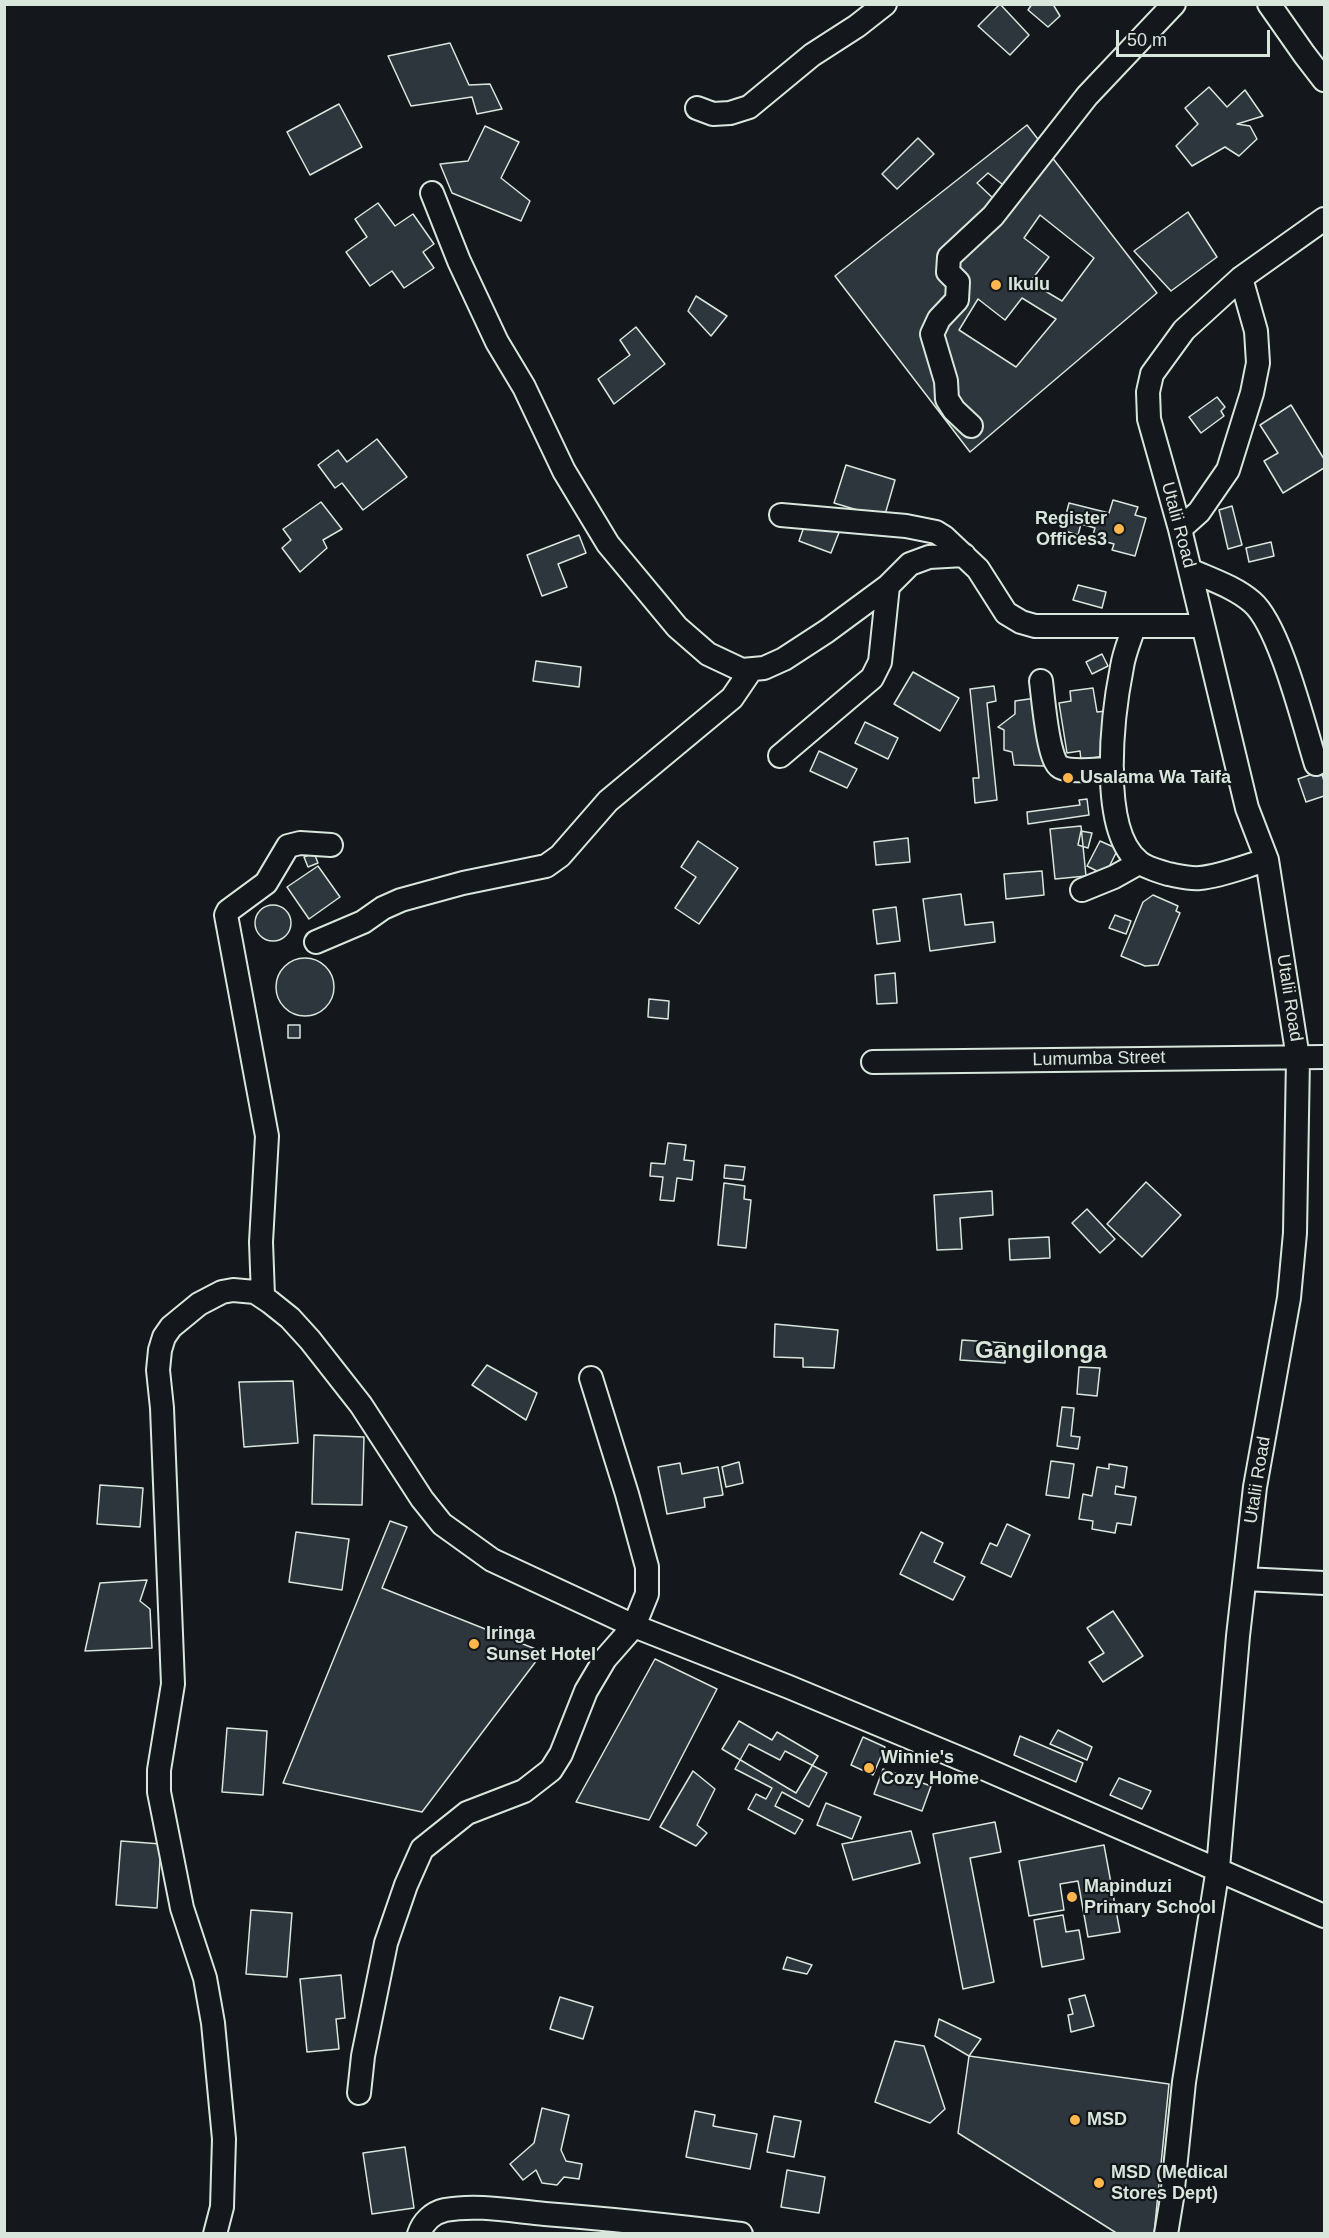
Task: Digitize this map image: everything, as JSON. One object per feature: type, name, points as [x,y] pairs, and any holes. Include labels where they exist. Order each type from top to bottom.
[{"type":"street","points":[[697,108],[713,114],[730,113],[749,107],[812,55],[857,26],[885,4]]},
{"type":"street","points":[[971,426],[954,410],[947,399],[946,381],[932,334],[939,319],[957,300],[958,282],[948,272],[949,257],[993,216],[1087,96],[1174,4]]},
{"type":"street","points":[[1269,4],[1324,80]]},
{"type":"street","points":[[432,193],[459,261],[496,342],[524,387],[564,471],[608,544],[645,592],[693,643],[708,654],[730,665],[751,670],[764,668],[784,659],[827,631],[888,586],[910,564],[919,560],[964,555]]},
{"type":"street","name":"Utalii Road","points":[[1166,2234],[1184,2082],[1218,1868],[1255,1487],[1289,1298],[1294,1233],[1298,1058],[1267,860],[1247,808],[1180,529],[1149,419],[1148,392],[1152,374],[1184,330],[1240,278],[1324,219]]},
{"type":"street","points":[[1180,529],[1199,512],[1228,470],[1252,393],[1258,363],[1256,331],[1240,278]]},
{"type":"street","points":[[781,515],[936,532],[978,569],[1006,613],[1020,622],[1035,626],[1202,626]]},
{"type":"street","points":[[1190,570],[1251,601],[1263,614],[1277,642],[1316,764]]},
{"type":"street","points":[[780,756],[872,678],[882,653],[888,586]]},
{"type":"street","points":[[1134,627],[1120,675],[1112,769],[1116,823],[1128,848],[1139,863],[1159,872],[1182,877],[1200,878],[1267,860]]},
{"type":"street","points":[[316,942],[363,922],[383,908],[401,900],[464,883],[546,866],[567,849],[608,801],[732,698],[751,670]]},
{"type":"street","points":[[1041,681],[1054,761],[1058,766],[1068,770],[1112,769]]},
{"type":"street","points":[[263,1296],[261,1242],[267,1136],[226,915],[228,911],[266,883],[288,846],[300,843],[331,845]]},
{"type":"street","points":[[1082,890],[1139,863]]},
{"type":"street","name":"Lumumba Street","points":[[873,1062],[1324,1056]]},
{"type":"street","points":[[215,2234],[222,2206],[224,2139],[213,2023],[205,1978],[182,1908],[159,1792],[159,1770],[173,1684],[159,1370],[160,1350],[164,1336],[178,1319],[199,1304],[222,1292],[232,1290],[255,1292],[290,1318],[354,1396],[422,1499],[442,1524],[492,1560],[634,1626],[789,1687],[1218,1868],[1324,1916]]},
{"type":"street","points":[[359,2093],[363,2056],[386,1943],[422,1849],[467,1813],[524,1791],[551,1770],[561,1754],[586,1690],[604,1659],[634,1626],[647,1594],[647,1567],[591,1378]]},
{"type":"street","points":[[1245,1579],[1324,1583]]},
{"type":"street","points":[[419,2234],[425,2221],[434,2214],[471,2208],[652,2228],[741,2234]]},
{"type":"building","points":[[1000,4],[1029,35],[1010,55],[978,26]]},
{"type":"building","points":[[1032,4],[1056,4],[1054,6],[1060,16],[1048,27],[1028,10]]},
{"type":"building","points":[[450,43],[469,85],[490,84],[502,109],[477,114],[472,97],[411,106],[388,56]]},
{"type":"building","points":[[1209,87],[1227,107],[1245,90],[1263,116],[1237,124],[1250,126],[1257,139],[1239,156],[1225,147],[1192,166],[1176,146],[1198,124],[1185,108]]},
{"type":"building","points":[[339,104],[362,147],[310,175],[287,132]]},
{"type":"building","name":"Ikulu","points":[[1027,125],[1157,293],[970,452],[835,276]]},
{"type":"building","points":[[485,126],[519,142],[501,178],[530,201],[521,221],[452,193],[440,164],[468,161]]},
{"type":"building","points":[[918,138],[934,154],[897,189],[882,174]]},
{"type":"building","points":[[988,173],[1007,188],[996,201],[977,183]]},
{"type":"building","points":[[378,203],[395,226],[413,214],[434,244],[423,252],[434,268],[404,288],[392,271],[370,286],[346,252],[367,237],[355,219]]},
{"type":"building","points":[[1188,212],[1217,257],[1171,291],[1134,251]]},
{"type":"building","points":[[1040,215],[1094,258],[1062,301],[1030,282],[1049,257],[1024,238]]},
{"type":"building","points":[[696,296],[727,316],[711,336],[688,311]]},
{"type":"building","points":[[1022,298],[1056,319],[1016,367],[959,330],[978,299],[1005,320]]},
{"type":"building","points":[[636,327],[665,364],[614,404],[598,379],[630,355],[620,340]]},
{"type":"building","points":[[1217,397],[1225,407],[1221,411],[1224,416],[1201,433],[1189,417]]},
{"type":"building","points":[[1291,405],[1324,459],[1324,468],[1283,493],[1264,461],[1278,453],[1260,425]]},
{"type":"building","points":[[377,439],[407,477],[363,510],[342,483],[335,488],[318,465],[338,450],[347,462]]},
{"type":"building","points":[[846,465],[895,480],[884,518],[834,503]]},
{"type":"building","name":"Register Offices3","points":[[1113,500],[1138,507],[1135,515],[1146,518],[1135,556],[1112,550],[1114,544],[1092,538],[1095,528],[1081,524],[1078,535],[1062,530],[1069,503],[1109,513]]},
{"type":"building","points":[[321,502],[342,529],[323,540],[327,548],[300,572],[282,548],[291,540],[283,529]]},
{"type":"building","points":[[1232,506],[1242,545],[1228,549],[1219,510]]},
{"type":"building","points":[[807,518],[840,530],[831,553],[799,541]]},
{"type":"building","points":[[579,535],[586,553],[558,564],[567,587],[542,596],[527,555]]},
{"type":"building","points":[[1271,542],[1274,556],[1249,562],[1246,548]]},
{"type":"building","points":[[1078,585],[1106,592],[1102,608],[1073,600]]},
{"type":"building","points":[[1102,654],[1108,666],[1092,674],[1086,662]]},
{"type":"building","points":[[536,661],[581,667],[579,687],[533,681]]},
{"type":"building","points":[[913,672],[959,698],[940,731],[894,704]]},
{"type":"building","points":[[994,686],[996,701],[987,703],[997,800],[975,803],[973,778],[979,778],[970,689]]},
{"type":"building","points":[[1093,688],[1097,712],[1106,711],[1109,733],[1101,734],[1104,756],[1081,760],[1080,751],[1067,753],[1059,703],[1071,701],[1070,691]]},
{"type":"building","points":[[1036,698],[1035,727],[1044,766],[1014,765],[1012,752],[1004,750],[1004,730],[998,727],[1015,714],[1015,701]]},
{"type":"building","points":[[865,722],[898,738],[888,759],[855,743]]},
{"type":"building","points":[[819,751],[857,769],[847,788],[810,771]]},
{"type":"building","points":[[1321,771],[1324,796],[1306,802],[1298,779]]},
{"type":"building","points":[[1087,799],[1089,815],[1028,824],[1027,812],[1080,805],[1079,800]]},
{"type":"building","points":[[1081,826],[1086,876],[1055,879],[1050,829]]},
{"type":"building","points":[[1081,831],[1092,833],[1088,848],[1078,845]]},
{"type":"building","points":[[908,838],[910,862],[876,865],[874,842]]},
{"type":"building","points":[[698,841],[738,868],[699,924],[675,908],[696,877],[681,867]]},
{"type":"building","points":[[1100,841],[1118,849],[1105,875],[1087,866]]},
{"type":"building","points":[[314,853],[318,863],[308,867],[304,857]]},
{"type":"building","points":[[318,866],[340,897],[309,919],[287,887]]},
{"type":"building","points":[[1042,871],[1044,895],[1006,899],[1004,874]]},
{"type":"building","points":[[961,894],[965,925],[993,922],[995,942],[930,951],[923,899]]},
{"type":"building","points":[[1153,895],[1178,906],[1176,911],[1180,913],[1158,965],[1145,966],[1121,956],[1143,902]]},
{"type":"building","points":[[273,905],[286,910],[291,923],[286,936],[273,941],[260,936],[255,923],[260,910]]},
{"type":"building","points":[[896,907],[900,941],[877,944],[873,910]]},
{"type":"building","points":[[1115,915],[1131,921],[1126,934],[1109,928]]},
{"type":"building","points":[[305,958],[321,963],[329,971],[334,987],[329,1003],[321,1011],[305,1016],[289,1011],[281,1003],[276,987],[281,971],[289,963]]},
{"type":"building","points":[[895,973],[897,1003],[877,1004],[875,975]]},
{"type":"building","points":[[649,999],[669,1001],[668,1019],[648,1017]]},
{"type":"building","points":[[288,1025],[300,1025],[300,1038],[288,1038]]},
{"type":"building","points":[[668,1143],[686,1145],[684,1160],[694,1161],[692,1180],[677,1178],[674,1201],[660,1200],[663,1177],[650,1176],[651,1163],[665,1164]]},
{"type":"building","points":[[725,1165],[745,1167],[743,1180],[724,1178]]},
{"type":"building","points":[[1146,1182],[1181,1215],[1142,1257],[1107,1224]]},
{"type":"building","points":[[724,1183],[745,1186],[744,1199],[751,1200],[746,1248],[718,1245]]},
{"type":"building","points":[[992,1191],[993,1215],[960,1218],[962,1249],[937,1250],[934,1195]]},
{"type":"building","points":[[1087,1209],[1115,1239],[1100,1253],[1072,1223]]},
{"type":"building","points":[[1049,1237],[1050,1258],[1010,1260],[1009,1239]]},
{"type":"building","points":[[775,1324],[838,1330],[834,1368],[803,1367],[803,1358],[774,1357]]},
{"type":"building","points":[[962,1340],[1005,1343],[1005,1363],[960,1360]]},
{"type":"building","points":[[487,1365],[537,1393],[526,1420],[472,1385]]},
{"type":"building","points":[[1079,1367],[1100,1368],[1097,1396],[1077,1394]]},
{"type":"building","points":[[293,1381],[298,1443],[244,1447],[239,1382]]},
{"type":"building","points":[[1062,1407],[1074,1408],[1071,1436],[1080,1437],[1078,1449],[1057,1446]]},
{"type":"building","points":[[314,1435],[364,1437],[362,1505],[312,1504]]},
{"type":"building","points":[[1051,1461],[1074,1464],[1069,1498],[1046,1495]]},
{"type":"building","points":[[739,1462],[743,1483],[726,1487],[722,1467]]},
{"type":"building","points":[[680,1463],[682,1474],[718,1467],[723,1495],[704,1498],[705,1507],[667,1514],[658,1467]]},
{"type":"building","points":[[1109,1464],[1127,1467],[1124,1488],[1116,1486],[1115,1494],[1136,1497],[1131,1525],[1117,1523],[1115,1533],[1092,1529],[1093,1521],[1079,1519],[1083,1494],[1092,1496],[1097,1467],[1109,1469]]},
{"type":"building","points":[[100,1485],[143,1488],[140,1527],[97,1524]]},
{"type":"building","points":[[390,1521],[407,1527],[382,1588],[543,1652],[422,1812],[283,1783]]},
{"type":"building","points":[[1007,1524],[1030,1535],[1011,1577],[981,1563],[990,1543],[997,1546]]},
{"type":"building","points":[[296,1532],[349,1539],[342,1590],[289,1582]]},
{"type":"building","points":[[921,1532],[943,1543],[934,1562],[965,1577],[953,1600],[900,1574]]},
{"type":"building","points":[[147,1580],[140,1601],[150,1609],[152,1648],[85,1651],[100,1583]]},
{"type":"building","points":[[1113,1611],[1143,1656],[1103,1682],[1089,1662],[1104,1653],[1087,1628]]},
{"type":"building","points":[[655,1659],[717,1689],[649,1820],[576,1802]]},
{"type":"building","points":[[739,1721],[772,1740],[777,1732],[818,1756],[796,1793],[722,1749]]},
{"type":"building","points":[[227,1728],[267,1731],[263,1795],[222,1792]]},
{"type":"building","points":[[1058,1730],[1092,1747],[1087,1760],[1050,1744]]},
{"type":"building","points":[[1020,1736],[1083,1763],[1076,1782],[1014,1755]]},
{"type":"building","points":[[863,1737],[885,1747],[873,1775],[851,1765]]},
{"type":"building","points":[[749,1744],[780,1760],[785,1751],[827,1773],[809,1807],[782,1792],[775,1806],[803,1820],[795,1834],[748,1809],[756,1794],[766,1799],[772,1788],[735,1769]]},
{"type":"building","points":[[883,1769],[931,1786],[922,1811],[874,1794]]},
{"type":"building","points":[[693,1771],[715,1789],[697,1825],[707,1833],[696,1846],[660,1827]]},
{"type":"building","points":[[1119,1778],[1151,1791],[1142,1809],[1110,1795]]},
{"type":"building","points":[[826,1803],[861,1817],[852,1839],[817,1825]]},
{"type":"building","points":[[995,1822],[1001,1852],[970,1858],[994,1982],[963,1989],[933,1834]]},
{"type":"building","points":[[911,1831],[920,1863],[853,1880],[842,1844]]},
{"type":"building","points":[[121,1841],[161,1844],[157,1908],[116,1905]]},
{"type":"building","points":[[1104,1845],[1120,1932],[1088,1937],[1078,1881],[1060,1884],[1064,1910],[1029,1916],[1019,1861]]},
{"type":"building","points":[[251,1910],[292,1913],[287,1977],[246,1974]]},
{"type":"building","points":[[1063,1915],[1066,1932],[1079,1930],[1084,1959],[1042,1967],[1034,1920]]},
{"type":"building","points":[[787,1957],[812,1965],[807,1974],[783,1969]]},
{"type":"building","points":[[341,1975],[345,2018],[336,2019],[339,2049],[307,2052],[300,1979]]},
{"type":"building","points":[[1085,1995],[1094,2026],[1071,2032],[1068,2015],[1073,2014],[1069,1999]]},
{"type":"building","points":[[560,1997],[593,2007],[583,2039],[550,2029]]},
{"type":"building","points":[[939,2019],[981,2039],[969,2056],[935,2036]]},
{"type":"building","points":[[895,2041],[924,2046],[945,2109],[930,2123],[875,2102]]},
{"type":"building","name":"MSD (Medical Stores Dept)","points":[[969,2056],[1169,2084],[1154,2234],[1118,2234],[958,2133]]},
{"type":"building","points":[[542,2108],[569,2115],[561,2150],[566,2161],[582,2164],[579,2179],[564,2177],[557,2185],[542,2183],[536,2170],[523,2180],[510,2164],[534,2143]]},
{"type":"building","points":[[695,2111],[715,2115],[713,2126],[757,2134],[750,2169],[686,2157]]},
{"type":"building","points":[[774,2116],[801,2121],[794,2157],[767,2152]]},
{"type":"building","points":[[405,2147],[414,2208],[372,2214],[363,2153]]},
{"type":"building","points":[[787,2170],[825,2177],[819,2213],[781,2207]]},
{"type":"place","name":"Ikulu","points":[[996,285]]},
{"type":"place","name":"Register Offices3","points":[[1119,529]]},
{"type":"place","name":"Usalama Wa Taifa","points":[[1068,778]]},
{"type":"place","name":"Iringa Sunset Hotel","points":[[474,1644]]},
{"type":"place","name":"Winnie's Cozy Home","points":[[869,1768]]},
{"type":"place","name":"Mapinduzi Primary School","points":[[1072,1897]]},
{"type":"place","name":"MSD","points":[[1075,2120]]},
{"type":"place","name":"MSD (Medical Stores Dept)","points":[[1099,2183]]},
{"type":"district","name":"Gangilonga","points":[[1041,1351]]}]
